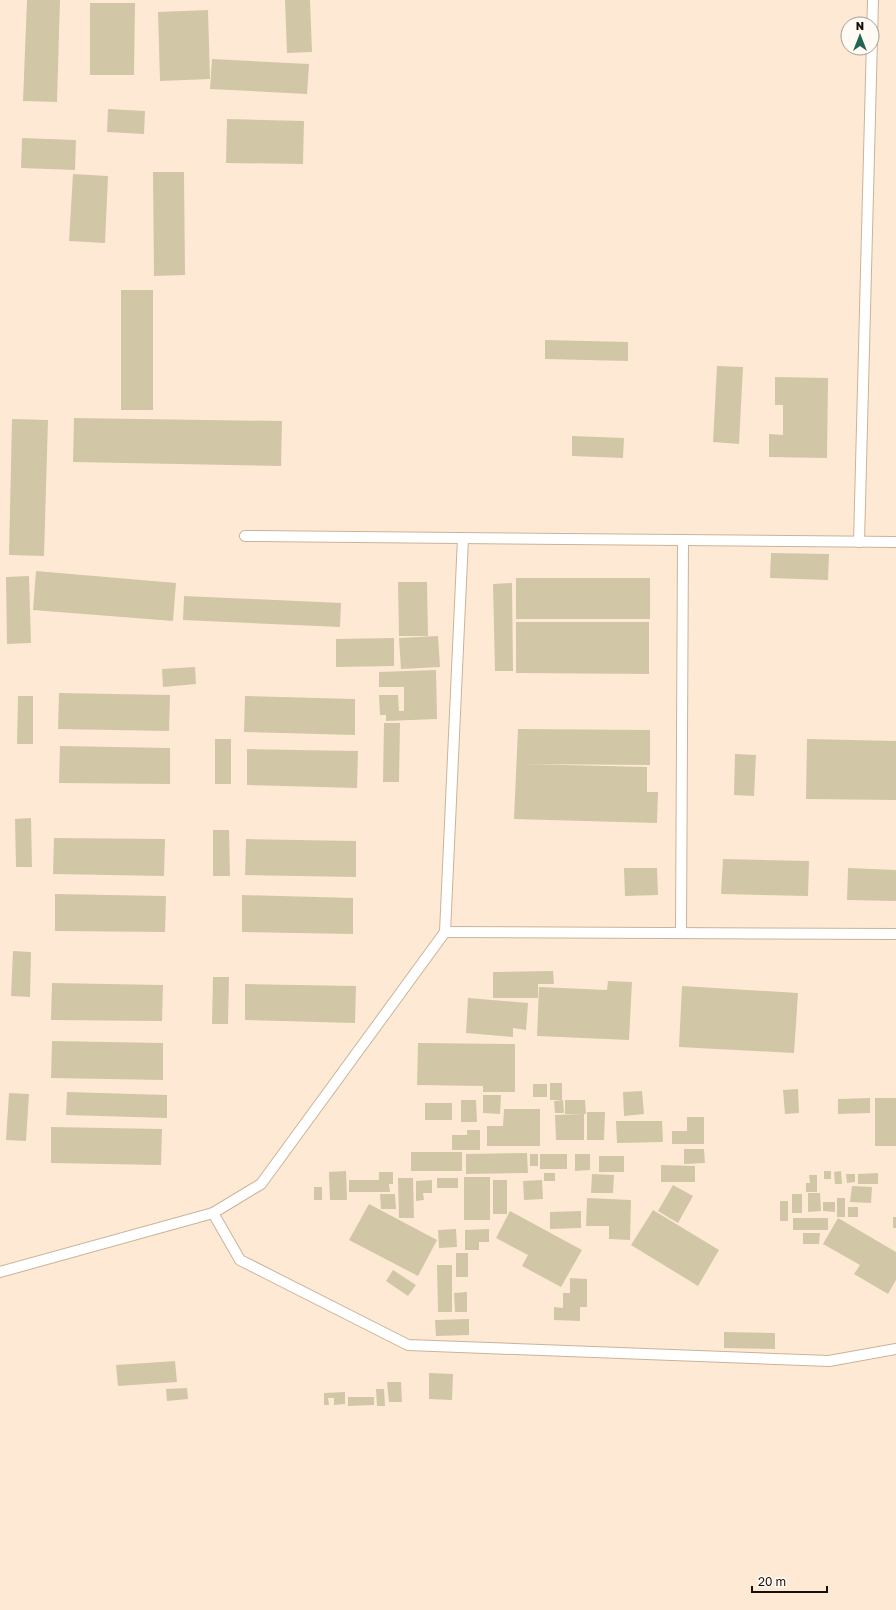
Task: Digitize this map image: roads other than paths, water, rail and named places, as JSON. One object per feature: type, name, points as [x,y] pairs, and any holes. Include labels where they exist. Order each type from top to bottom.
[{"type":"lane","points":[[859,542],[874,0]]},
{"type":"lane","points":[[244,536],[896,542]]},
{"type":"lane","points":[[0,1272],[213,1213],[261,1184],[445,932],[463,538]]},
{"type":"lane","points":[[681,933],[683,540]]},
{"type":"lane","points":[[445,932],[896,934]]},
{"type":"lane","points":[[213,1213],[240,1260],[408,1345],[829,1361],[896,1349]]}]
